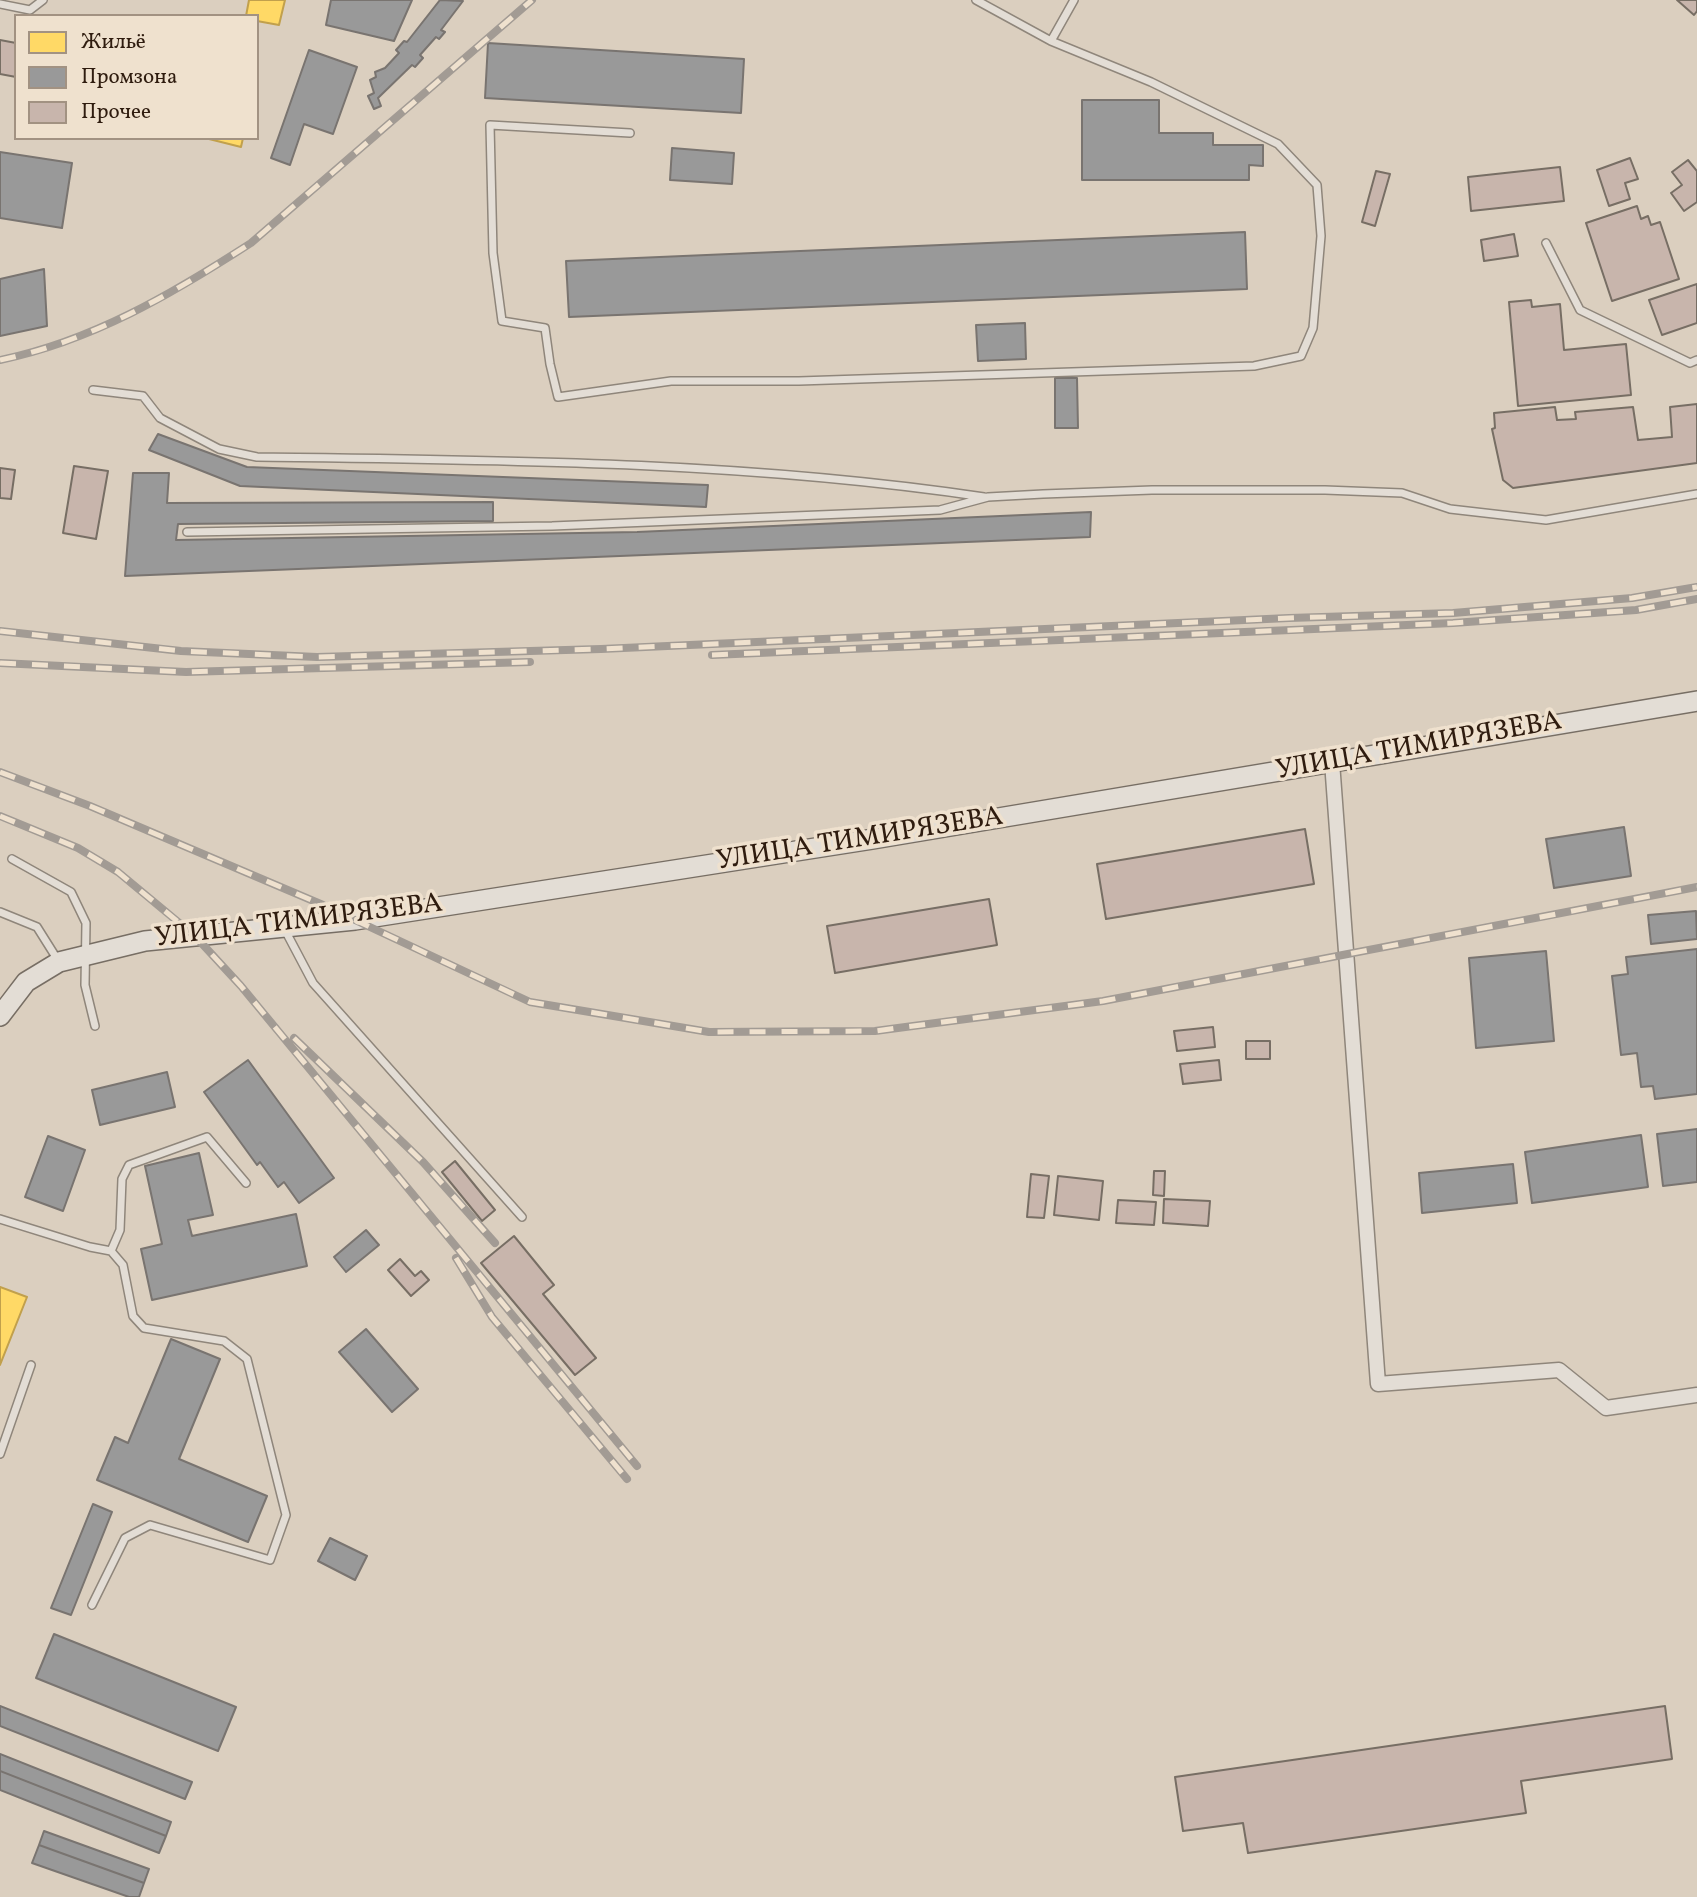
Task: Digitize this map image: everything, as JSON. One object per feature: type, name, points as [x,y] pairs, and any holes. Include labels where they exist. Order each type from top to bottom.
[{"type":"main road","name":"УЛИЦА ТИМИРЯЗЕВА","points":[[0,1016],[26,982],[59,962],[145,942],[355,920],[846,844],[1697,701]]},
{"type":"street","points":[[1332,762],[1378,1384],[1559,1370],[1606,1408],[1697,1395]]},
{"type":"lane","points":[[0,4],[30,10],[43,0]]},
{"type":"lane","points":[[630,133],[490,125],[493,253],[502,321],[545,328],[558,397],[671,381],[799,381],[1254,366],[1301,356],[1313,328],[1321,236],[1317,185],[1278,144],[1151,82],[1051,41],[976,0]]},
{"type":"lane","points":[[1051,41],[1074,0]]},
{"type":"lane","points":[[1546,243],[1580,310],[1690,363],[1697,360]]},
{"type":"lane","points":[[93,390],[143,396],[160,418],[219,449],[257,457],[500,460],[776,473],[900,484],[988,498]]},
{"type":"lane","points":[[187,532],[552,526],[940,510],[988,498],[1152,490],[1389,492],[1402,493],[1450,509],[1546,520],[1697,494]]},
{"type":"lane","points":[[12,859],[71,892],[86,923],[85,985],[95,1026]]},
{"type":"lane","points":[[0,912],[37,927],[59,962]]},
{"type":"lane","points":[[283,927],[313,983],[522,1217]]},
{"type":"lane","points":[[111,1251],[120,1230],[122,1179],[128,1165],[207,1137],[246,1183]]},
{"type":"lane","points":[[0,1219],[111,1251],[123,1265],[133,1316],[144,1328],[224,1341],[247,1359],[286,1515],[270,1560],[150,1525],[125,1538],[92,1605]]},
{"type":"lane","points":[[0,1455],[31,1365]]},
{"type":"building: Жильё","points":[[249,0],[285,0],[279,25],[259,21],[259,14],[246,14]]},
{"type":"building: Жильё","points":[[213,140],[243,140],[241,147]]},
{"type":"building: Жильё","points":[[0,1287],[27,1297],[0,1365]]},
{"type":"building: Промзона","points":[[331,0],[412,0],[394,41],[326,25]]},
{"type":"building: Промзона","points":[[440,0],[463,1],[441,30],[445,32],[439,39],[436,37],[420,55],[423,58],[415,67],[412,65],[378,98],[381,106],[374,109],[368,96],[374,93],[370,80],[376,77],[375,72],[385,68],[399,53],[396,50],[404,41],[407,42]]},
{"type":"building: Промзона","points":[[488,43],[744,59],[741,113],[485,98]]},
{"type":"building: Промзона","points":[[309,50],[357,67],[333,134],[304,124],[290,165],[271,158]]},
{"type":"building: Промзона","points":[[1082,100],[1159,100],[1159,133],[1213,133],[1213,145],[1263,145],[1263,166],[1249,165],[1249,180],[1082,180]]},
{"type":"building: Промзона","points":[[672,148],[734,153],[732,184],[670,180]]},
{"type":"building: Промзона","points":[[0,152],[72,163],[62,228],[0,218]]},
{"type":"building: Промзона","points":[[1245,232],[1247,289],[569,317],[566,261]]},
{"type":"building: Промзона","points":[[44,269],[47,326],[0,336],[0,279]]},
{"type":"building: Промзона","points":[[1025,323],[1026,359],[978,361],[976,325]]},
{"type":"building: Промзона","points":[[1055,378],[1077,378],[1078,428],[1055,428]]},
{"type":"building: Промзона","points":[[158,434],[247,467],[708,485],[706,507],[240,486],[149,450]]},
{"type":"building: Промзона","points":[[133,473],[169,473],[167,503],[493,502],[493,521],[178,524],[176,540],[637,532],[1091,512],[1090,537],[125,576]]},
{"type":"building: Промзона","points":[[1624,827],[1631,876],[1554,888],[1546,839]]},
{"type":"building: Промзона","points":[[1696,911],[1697,939],[1651,944],[1648,915]]},
{"type":"building: Промзона","points":[[1697,949],[1697,1094],[1655,1099],[1653,1086],[1641,1087],[1637,1053],[1621,1055],[1612,976],[1628,974],[1626,957]]},
{"type":"building: Промзона","points":[[1546,951],[1554,1041],[1476,1048],[1469,958]]},
{"type":"building: Промзона","points":[[248,1060],[334,1178],[299,1203],[284,1182],[278,1187],[260,1162],[257,1165],[204,1092]]},
{"type":"building: Промзона","points":[[167,1072],[175,1107],[100,1125],[92,1090]]},
{"type":"building: Промзона","points":[[1697,1129],[1697,1182],[1663,1186],[1657,1134]]},
{"type":"building: Промзона","points":[[1641,1135],[1648,1187],[1532,1203],[1525,1152]]},
{"type":"building: Промзона","points":[[48,1136],[85,1150],[63,1211],[25,1197]]},
{"type":"building: Промзона","points":[[199,1153],[213,1215],[188,1220],[192,1236],[296,1214],[307,1266],[152,1300],[141,1249],[162,1244],[145,1166]]},
{"type":"building: Промзона","points":[[1513,1164],[1517,1203],[1422,1213],[1419,1173]]},
{"type":"building: Промзона","points":[[366,1230],[379,1245],[346,1272],[334,1257]]},
{"type":"building: Промзона","points":[[366,1329],[418,1389],[392,1412],[339,1352]]},
{"type":"building: Промзона","points":[[171,1339],[220,1359],[179,1459],[267,1496],[248,1542],[97,1480],[115,1437],[128,1443]]},
{"type":"building: Промзона","points":[[93,1504],[112,1512],[71,1615],[51,1608]]},
{"type":"building: Промзона","points":[[330,1538],[367,1556],[355,1580],[318,1561]]},
{"type":"building: Промзона","points":[[54,1634],[236,1707],[218,1751],[36,1678]]},
{"type":"building: Промзона","points":[[0,1706],[192,1782],[185,1799],[0,1726]]},
{"type":"building: Промзона","points":[[0,1754],[171,1822],[166,1836],[0,1771]]},
{"type":"building: Промзона","points":[[0,1771],[166,1836],[159,1853],[0,1790]]},
{"type":"building: Промзона","points":[[44,1831],[149,1869],[144,1883],[39,1845]]},
{"type":"building: Промзона","points":[[39,1845],[144,1883],[139,1897],[129,1897],[32,1863]]},
{"type":"building: Прочее","points":[[1677,0],[1697,0],[1697,11],[1694,15]]},
{"type":"building: Прочее","points":[[0,40],[14,43],[14,77],[0,74]]},
{"type":"building: Прочее","points":[[1630,158],[1638,179],[1625,183],[1630,199],[1609,206],[1597,170]]},
{"type":"building: Прочее","points":[[1688,160],[1697,171],[1697,202],[1684,211],[1671,193],[1682,185],[1672,172]]},
{"type":"building: Прочее","points":[[1560,167],[1564,201],[1471,211],[1468,177]]},
{"type":"building: Прочее","points":[[1376,171],[1390,174],[1375,226],[1362,222]]},
{"type":"building: Прочее","points":[[1637,206],[1641,219],[1648,216],[1651,225],[1660,222],[1679,279],[1612,301],[1586,223]]},
{"type":"building: Прочее","points":[[1514,234],[1518,256],[1484,261],[1481,240]]},
{"type":"building: Прочее","points":[[1697,284],[1697,323],[1662,335],[1649,300]]},
{"type":"building: Прочее","points":[[1531,300],[1532,307],[1560,304],[1564,350],[1626,344],[1631,395],[1518,406],[1509,302]]},
{"type":"building: Прочее","points":[[1697,404],[1697,463],[1513,488],[1503,480],[1492,429],[1495,428],[1494,413],[1555,407],[1557,420],[1576,419],[1575,412],[1633,407],[1638,440],[1672,437],[1670,407]]},
{"type":"building: Прочее","points":[[74,466],[108,471],[96,539],[63,533]]},
{"type":"building: Прочее","points":[[0,468],[15,470],[11,499],[0,498]]},
{"type":"building: Прочее","points":[[1305,829],[1314,884],[1106,919],[1097,864]]},
{"type":"building: Прочее","points":[[989,899],[997,945],[835,973],[827,926]]},
{"type":"building: Прочее","points":[[1213,1027],[1215,1047],[1177,1051],[1174,1031]]},
{"type":"building: Прочее","points":[[1246,1041],[1270,1041],[1270,1059],[1246,1059]]},
{"type":"building: Прочее","points":[[1219,1060],[1221,1080],[1183,1084],[1180,1064]]},
{"type":"building: Прочее","points":[[455,1161],[495,1210],[482,1221],[442,1172]]},
{"type":"building: Прочее","points":[[1154,1171],[1165,1171],[1164,1196],[1153,1195]]},
{"type":"building: Прочее","points":[[1031,1174],[1049,1176],[1044,1218],[1027,1217]]},
{"type":"building: Прочее","points":[[1058,1176],[1103,1181],[1099,1220],[1054,1215]]},
{"type":"building: Прочее","points":[[1164,1199],[1210,1201],[1208,1226],[1163,1223]]},
{"type":"building: Прочее","points":[[1118,1200],[1156,1202],[1154,1225],[1116,1223]]},
{"type":"building: Прочее","points":[[514,1236],[554,1285],[543,1294],[596,1358],[575,1375],[481,1263]]},
{"type":"building: Прочее","points":[[400,1259],[415,1276],[421,1271],[429,1280],[411,1296],[388,1270]]},
{"type":"building: Прочее","points":[[1665,1706],[1672,1759],[1521,1781],[1526,1813],[1248,1853],[1243,1823],[1183,1831],[1175,1777]]},
{"type":"railway","points":[[0,360],[67,341],[130,314],[251,243],[532,0]]},
{"type":"railway","points":[[0,631],[181,651],[317,657],[601,649],[1453,613],[1632,598],[1697,587]]},
{"type":"railway","points":[[712,655],[1453,623],[1636,610],[1697,599]]},
{"type":"railway","points":[[0,663],[186,672],[530,662]]},
{"type":"railway","points":[[0,772],[90,806],[323,905],[530,1002],[709,1032],[875,1031],[1103,1001],[1697,887]]},
{"type":"railway","points":[[0,816],[78,848],[118,872],[195,936],[241,986],[637,1466]]},
{"type":"railway","points":[[294,1038],[423,1162],[495,1243]]},
{"type":"railway","points":[[456,1258],[492,1317],[627,1479]]}]
